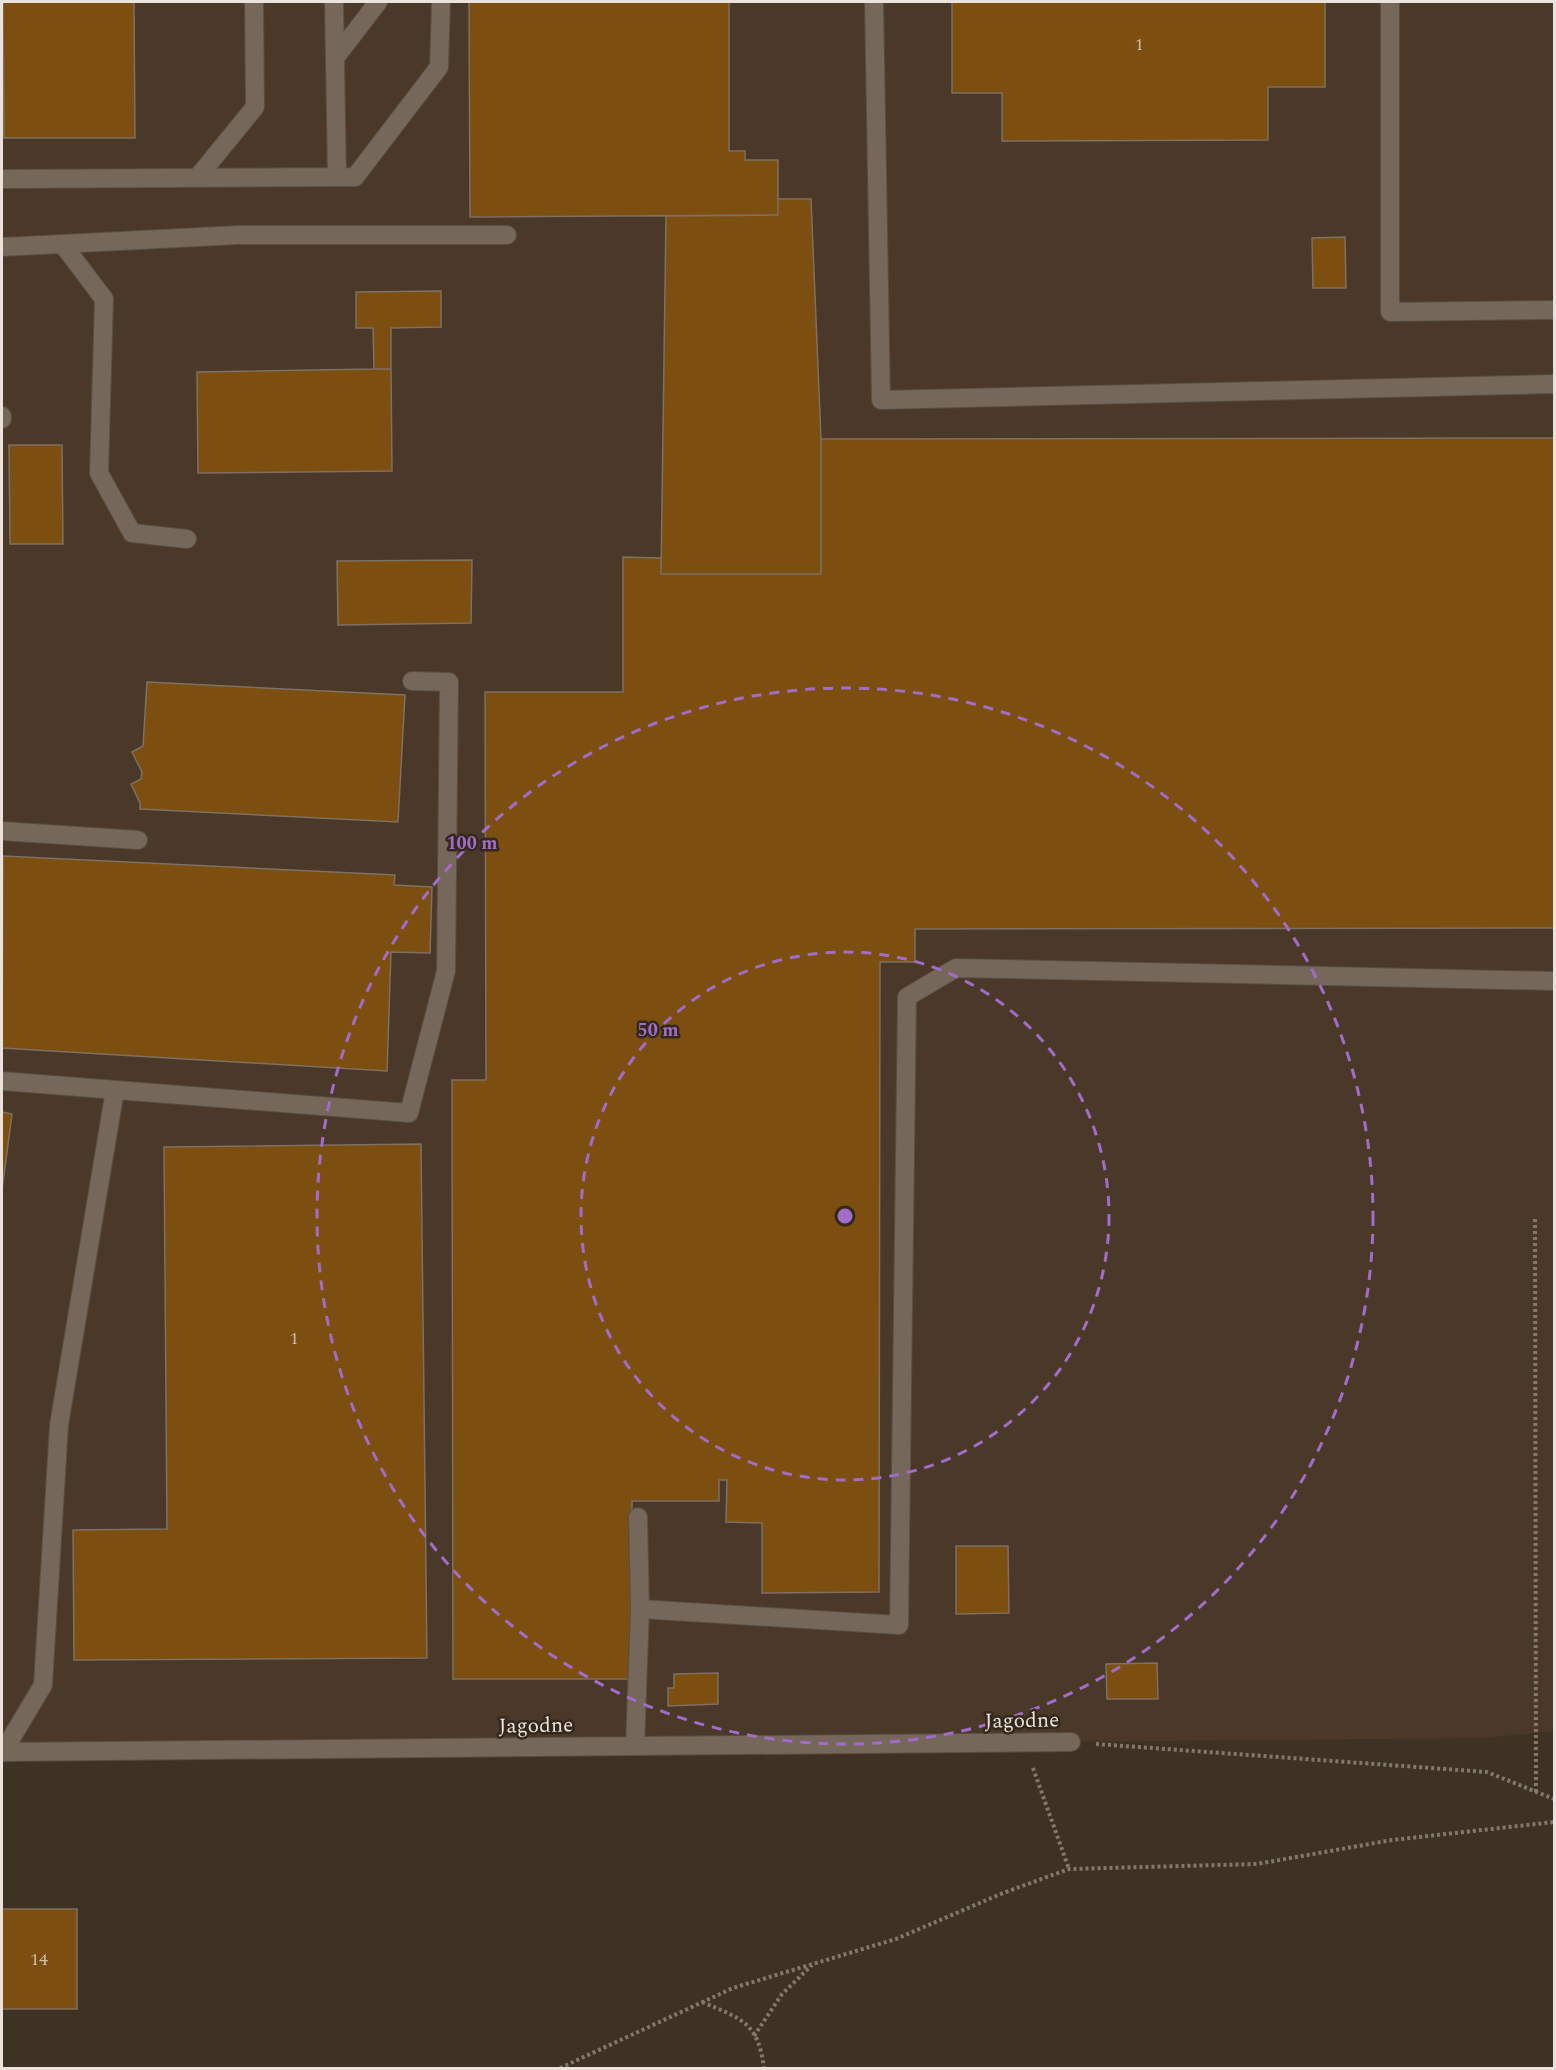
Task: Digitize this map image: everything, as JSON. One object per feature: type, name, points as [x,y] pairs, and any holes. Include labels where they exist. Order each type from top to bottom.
[{"type":"street","points":[[197,178],[255,107],[254,2]]},
{"type":"street","points":[[334,2],[337,177]]},
{"type":"street","points":[[335,58],[378,2]]},
{"type":"street","points":[[2,179],[355,177],[439,67],[441,2]]},
{"type":"street","points":[[874,2],[881,400],[1554,384]]},
{"type":"street","points":[[1390,2],[1390,312],[1554,310]]},
{"type":"street","points":[[2,247],[64,246],[239,235],[507,235]]},
{"type":"street","points":[[64,246],[104,299],[99,473],[132,533],[187,538]]},
{"type":"street","points":[[2,1081],[409,1113],[446,971],[449,682],[412,681]]},
{"type":"street","points":[[2,831],[138,840]]},
{"type":"street","points":[[640,1609],[898,1625],[907,997],[956,968],[1554,981]]},
{"type":"street","points":[[2,1752],[43,1685],[59,1425],[115,1090]]},
{"type":"street","points":[[635,1746],[640,1609],[638,1517]]},
{"type":"street","name":"Jagodne","points":[[2,1752],[1071,1742]]},
{"type":"path","points":[[1535,1219],[1536,1792]]},
{"type":"path","points":[[1024,1742],[1069,1869]]},
{"type":"path","points":[[1071,1742],[1487,1772],[1554,1799]]},
{"type":"path","points":[[560,2068],[733,1988],[896,1939],[1003,1893],[1069,1869],[1257,1864],[1392,1840],[1554,1822]]},
{"type":"path","points":[[754,2036],[782,1994],[813,1964]]},
{"type":"path","points":[[702,2002],[745,2020],[761,2046],[764,2068]]},
{"type":"shaded area","points":[[2,2],[1554,2],[1554,1731],[1484,1738],[2,1752]]},
{"type":"building","points":[[3,2],[134,2],[135,138],[4,138]]},
{"type":"building","points":[[469,2],[729,2],[729,151],[745,151],[745,160],[778,160],[778,215],[470,217]]},
{"type":"building","points":[[952,2],[1325,2],[1325,87],[1268,87],[1268,140],[1002,141],[1002,93],[952,93]]},
{"type":"building","points":[[778,199],[811,199],[821,439],[821,574],[661,574],[666,216],[778,215]]},
{"type":"building","points":[[1345,237],[1346,288],[1313,288],[1312,238]]},
{"type":"building","points":[[441,291],[441,327],[391,328],[391,369],[374,369],[373,328],[356,328],[356,292]]},
{"type":"building","points":[[391,369],[392,471],[198,473],[197,372]]},
{"type":"building","points":[[1554,438],[1554,928],[915,929],[915,962],[880,962],[879,1592],[762,1593],[762,1523],[726,1522],[727,1480],[719,1480],[719,1501],[632,1501],[632,1679],[453,1679],[452,1080],[486,1080],[485,692],[623,692],[623,557],[661,558],[661,574],[821,574],[821,439]]},
{"type":"building","points":[[9,445],[62,445],[63,544],[10,544]]},
{"type":"building","points":[[472,560],[471,623],[338,625],[337,561]]},
{"type":"building","points":[[147,682],[405,695],[398,822],[140,809],[140,803],[131,784],[141,779],[142,772],[132,752],[143,746]]},
{"type":"building","points":[[3,856],[395,875],[394,885],[432,887],[430,953],[391,952],[387,1071],[2,1048]]},
{"type":"building","points":[[2,1112],[12,1114],[2,1190]]},
{"type":"building","points":[[421,1144],[427,1658],[74,1660],[73,1530],[167,1529],[164,1147]]},
{"type":"building","points":[[956,1546],[1008,1546],[1009,1613],[956,1614]]},
{"type":"building","points":[[1157,1663],[1158,1699],[1107,1699],[1106,1664]]},
{"type":"building","points":[[718,1673],[718,1704],[668,1706],[668,1688],[674,1688],[674,1674]]},
{"type":"building","points":[[2,1909],[77,1909],[77,2009],[2,2009]]}]
